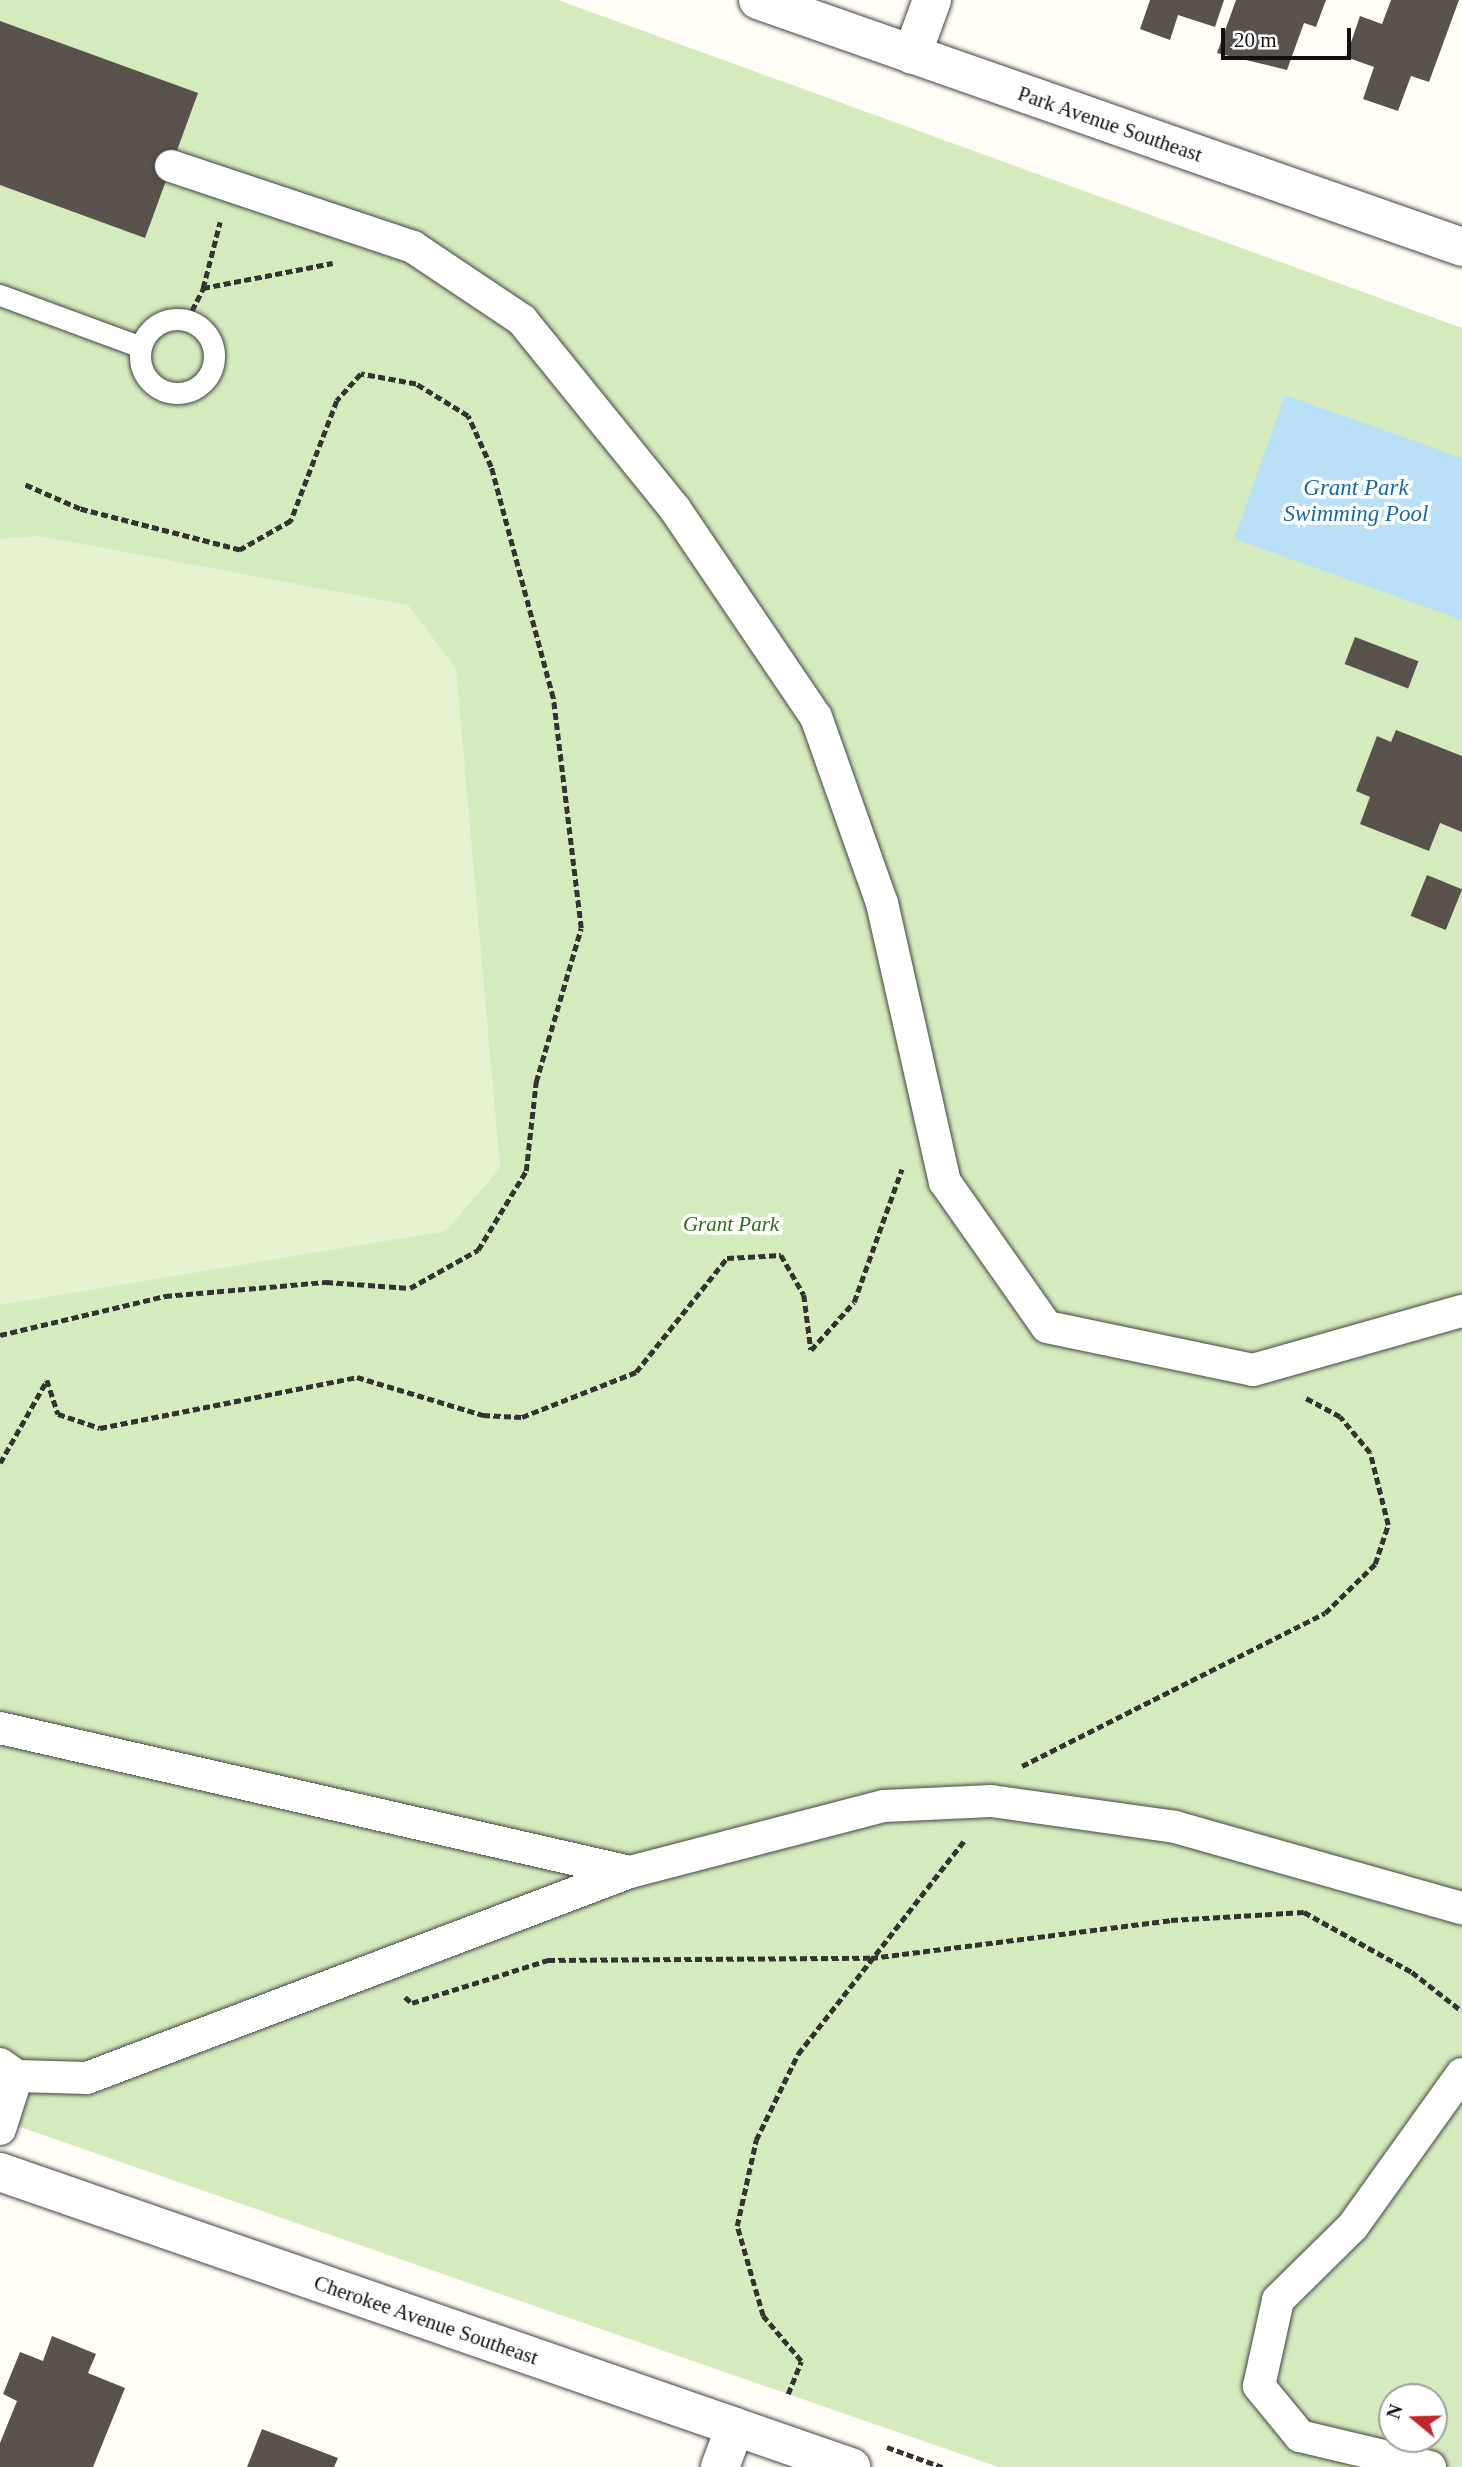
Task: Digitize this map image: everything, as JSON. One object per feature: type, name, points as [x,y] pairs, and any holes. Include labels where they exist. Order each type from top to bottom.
[{"type":"street","name":"Park Avenue Southeast","points":[[758,0],[1462,247]]},
{"type":"street","points":[[912,55],[932,0]]},
{"type":"street","points":[[171,166],[413,247],[522,320],[675,509],[816,717],[882,903],[945,1182],[1047,1327],[1253,1370],[1462,1311]]},
{"type":"street","points":[[0,1728],[630,1872]]},
{"type":"street","points":[[0,2129],[8,2070],[87,2078],[376,1971],[630,1872],[884,1806],[990,1801],[1175,1827],[1462,1908]]},
{"type":"street","points":[[1430,2467],[1300,2435],[1259,2386],[1278,2300],[1353,2226],[1462,2074]]},
{"type":"street","name":"Cherokee Avenue Southeast","points":[[0,2172],[851,2467]]},
{"type":"street","points":[[720,2467],[735,2427]]},
{"type":"lane","points":[[0,295],[141,347]]},
{"type":"lane","points":[[187,320],[205,331],[214,355],[201,386],[176,394],[155,387],[143,373],[141,347],[160,323],[187,320]]},
{"type":"path","points":[[187,320],[203,288],[230,184]]},
{"type":"path","points":[[203,288],[347,260]]},
{"type":"path","points":[[0,1335],[165,1296],[326,1282],[410,1288],[478,1250],[526,1171],[536,1082],[581,928],[553,698],[491,467],[468,416],[416,384],[361,374],[337,401],[290,521],[240,550],[80,509],[23,484]]},
{"type":"path","points":[[0,1464],[47,1380],[58,1414],[100,1428],[357,1377],[483,1415],[522,1417],[636,1372],[727,1258],[781,1255],[804,1295],[811,1350],[854,1302],[906,1153]]},
{"type":"path","points":[[788,2394],[801,2361],[763,2316],[737,2226],[756,2140],[798,2054],[990,1801],[1008,1773],[1325,1613],[1375,1564],[1388,1525],[1370,1453],[1340,1417],[1253,1370]]},
{"type":"path","points":[[376,1971],[412,2003],[548,1960],[871,1958],[1171,1920],[1304,1912],[1412,1972],[1462,2011]]},
{"type":"green space","name":"Grant Park","points":[[0,0],[558,0],[1462,328],[1462,2467],[998,2467],[0,2120]]},
{"type":"green space","points":[[39,536],[408,605],[456,669],[500,1168],[446,1231],[0,1305],[0,539]]},
{"type":"water","name":"Grant Park Swimming Pool","points":[[1285,395],[1462,458],[1462,620],[1234,539]]},
{"type":"building","points":[[1150,0],[1224,0],[1215,27],[1178,15],[1170,40],[1140,29]]},
{"type":"building","points":[[1236,0],[1326,0],[1316,27],[1304,23],[1287,70],[1217,53]]},
{"type":"building","points":[[1391,0],[1459,0],[1429,82],[1411,76],[1398,111],[1363,99],[1374,67],[1346,57],[1360,16],[1382,24]]},
{"type":"building","points":[[0,21],[198,93],[145,238],[0,185]]},
{"type":"building","points":[[1355,637],[1418,661],[1408,688],[1345,664]]},
{"type":"building","points":[[1396,730],[1462,756],[1462,832],[1440,823],[1429,851],[1360,824],[1370,797],[1356,791],[1377,736],[1391,742]]},
{"type":"building","points":[[1427,875],[1462,889],[1446,930],[1411,916]]},
{"type":"building","points":[[52,2336],[96,2354],[88,2373],[125,2388],[93,2467],[0,2467],[0,2443],[17,2401],[3,2394],[20,2352],[43,2361]]},
{"type":"building","points":[[262,2429],[338,2458],[334,2467],[247,2467]]}]
